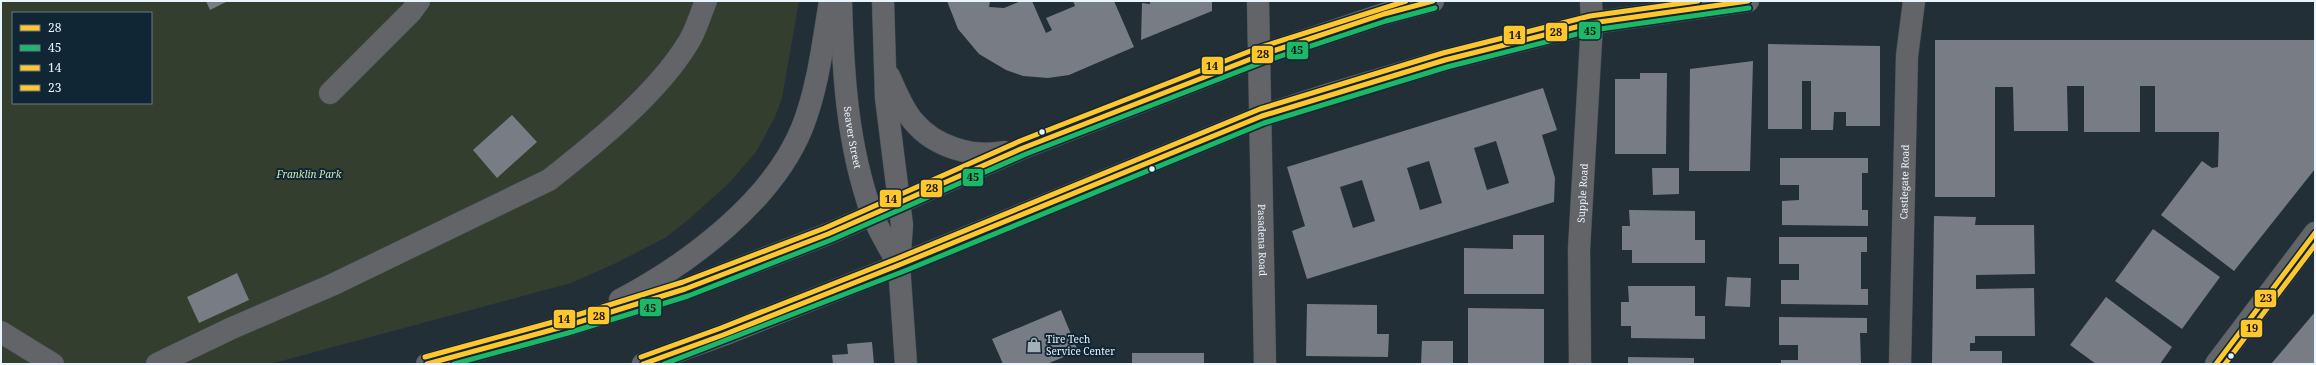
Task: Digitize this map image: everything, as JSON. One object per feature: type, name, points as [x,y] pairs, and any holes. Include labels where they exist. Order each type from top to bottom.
[{"type":"main road","points":[[566,326],[634,292],[683,261],[729,223],[766,186],[791,150],[804,121],[816,83],[830,1]]},
{"type":"main road","name":"Seaver Street","points":[[841,1],[847,110],[854,155],[872,215],[898,265]]},
{"type":"main road","name":"Seaver Street","points":[[883,1],[884,65],[902,225],[898,265]]},
{"type":"main road","points":[[428,364],[566,326],[684,289],[872,215],[1023,148],[1261,55],[1384,14],[1433,1]]},
{"type":"main road","points":[[643,364],[723,335],[898,265],[1262,116],[1333,92],[1438,62],[1592,23],[1748,1]]},
{"type":"main road","points":[[884,65],[899,98],[914,123],[942,144],[977,154],[995,154],[1023,148]]},
{"type":"main road","points":[[2216,364],[2315,233]]},
{"type":"street","points":[[330,93],[411,12],[419,1]]},
{"type":"street","points":[[157,364],[232,328],[332,285],[549,180],[579,157],[672,69],[689,42],[706,1]]},
{"type":"street","name":"Pasadena Road","points":[[1258,1],[1261,55],[1265,364]]},
{"type":"street","name":"Supple Road","points":[[1580,364],[1579,249],[1592,23],[1591,1]]},
{"type":"street","name":"Castlegate Road","points":[[1900,364],[1902,204],[1907,56],[1914,1]]},
{"type":"street","name":"Seaver Street","points":[[898,265],[906,364]]},
{"type":"street","points":[[1,332],[53,364]]},
{"type":"green space","name":"Franklin Park","points":[[1,1],[799,1],[782,98],[775,117],[756,152],[728,184],[688,220],[665,238],[614,264],[571,283],[270,364],[1,364]]},
{"type":"building","points":[[206,1],[228,1],[210,10]]},
{"type":"building","points":[[947,1],[990,1],[989,7],[1004,8],[1021,1],[1032,1],[1046,33],[1052,30],[1046,18],[1075,6],[1073,1],[1114,1],[1134,47],[1069,75],[1048,78],[1023,76],[1006,70],[979,54],[958,29]]},
{"type":"building","points":[[1150,1],[1212,1],[1212,11],[1141,40],[1142,3],[1150,4]]},
{"type":"building","points":[[1935,40],[2315,40],[2315,169],[2234,271],[2161,215],[2202,161],[2212,168],[2218,167],[2219,132],[2155,132],[2155,86],[2140,86],[2140,132],[2084,132],[2084,86],[2067,86],[2068,131],[2014,131],[2013,87],[1995,87],[1995,197],[1935,197]]},
{"type":"building","points":[[1768,44],[1880,46],[1880,126],[1846,126],[1846,112],[1834,112],[1833,130],[1811,130],[1811,81],[1802,81],[1802,129],[1768,129]]},
{"type":"building","points":[[1753,61],[1750,171],[1689,171],[1690,69]]},
{"type":"building","points":[[1640,73],[1667,73],[1666,154],[1615,154],[1615,79],[1640,79]]},
{"type":"building","points":[[1543,88],[1557,130],[1542,135],[1555,178],[1554,202],[1307,279],[1292,231],[1305,226],[1287,167]],"holes":[[[1496,141],[1509,183],[1487,190],[1474,148]],[[1429,161],[1442,203],[1420,210],[1407,168]],[[1362,180],[1375,221],[1353,228],[1340,187]]]},
{"type":"building","points":[[512,115],[537,142],[497,178],[473,150]]},
{"type":"building","points":[[1780,158],[1868,158],[1868,173],[1862,173],[1862,210],[1868,210],[1868,226],[1782,225],[1782,201],[1799,200],[1799,185],[1780,185]]},
{"type":"building","points":[[1652,168],[1679,168],[1679,194],[1653,195]]},
{"type":"building","points":[[1629,210],[1695,211],[1695,240],[1705,240],[1705,263],[1632,263],[1632,250],[1622,250],[1622,226],[1630,226]]},
{"type":"building","points":[[1934,216],[1976,217],[1975,225],[2034,225],[2035,274],[1976,275],[1976,289],[2034,288],[2035,336],[1975,336],[1975,343],[1970,343],[1970,351],[2002,351],[2002,364],[1932,364]]},
{"type":"building","points":[[2153,229],[2220,277],[2182,329],[2115,281]]},
{"type":"building","points":[[1513,235],[1544,235],[1544,294],[1464,294],[1464,248],[1513,249]]},
{"type":"building","points":[[1779,237],[1867,237],[1867,252],[1861,252],[1861,289],[1868,289],[1868,305],[1781,304],[1781,280],[1799,280],[1799,264],[1779,264]]},
{"type":"building","points":[[237,273],[249,300],[199,323],[187,297]]},
{"type":"building","points":[[1727,277],[1751,278],[1750,307],[1725,306]]},
{"type":"building","points":[[1628,286],[1695,286],[1695,316],[1705,316],[1705,339],[1631,338],[1631,326],[1621,326],[1621,302],[1629,302]]},
{"type":"building","points":[[2106,297],[2172,347],[2160,364],[2096,364],[2070,345]]},
{"type":"building","points":[[1307,304],[1377,305],[1377,334],[1389,334],[1388,357],[1306,356]]},
{"type":"building","points":[[1468,308],[1544,309],[1544,364],[1468,363]]},
{"type":"building","points":[[1061,310],[1078,351],[1047,364],[1003,364],[992,339]]},
{"type":"building","points":[[2315,312],[2315,364],[2271,364]]},
{"type":"building","points":[[1779,317],[1867,318],[1867,333],[1860,333],[1861,364],[1781,364],[1781,360],[1798,360],[1798,345],[1779,345]]},
{"type":"building","points":[[1422,341],[1453,341],[1453,364],[1421,364]]},
{"type":"building","points":[[872,342],[874,364],[833,364],[832,355],[848,354],[847,344]]},
{"type":"building","points":[[1132,353],[1204,353],[1204,364],[1132,364]]},
{"type":"building","points":[[1628,357],[1694,358],[1694,364],[1628,364]]},
{"type":"transit line","name":"14","points":[[425,357],[564,319],[683,282],[825,228],[1020,141],[1258,48],[1406,1]]},
{"type":"transit line","name":"28","points":[[427,364],[566,326],[685,289],[828,234],[1023,148],[1261,55],[1384,14],[1433,1]]},
{"type":"transit line","name":"14","points":[[641,357],[721,328],[896,259],[1260,109],[1443,53],[1590,16],[1698,1]]},
{"type":"transit line","name":"28","points":[[643,364],[723,335],[899,265],[1262,116],[1445,60],[1592,23],[1748,1]]},
{"type":"transit line","name":"45","points":[[454,364],[568,333],[688,296],[831,240],[1026,154],[1263,62],[1386,21],[1435,8]]},
{"type":"transit line","name":"45","points":[[664,364],[902,272],[1264,123],[1447,67],[1593,30],[1749,8]]},
{"type":"transit line","name":"23","points":[[2216,364],[2315,233]]},
{"type":"transit line","name":"19","points":[[2225,364],[2315,245]]},
{"type":"place","name":"Tire Tech Service Center","points":[[1034,345]]}]
